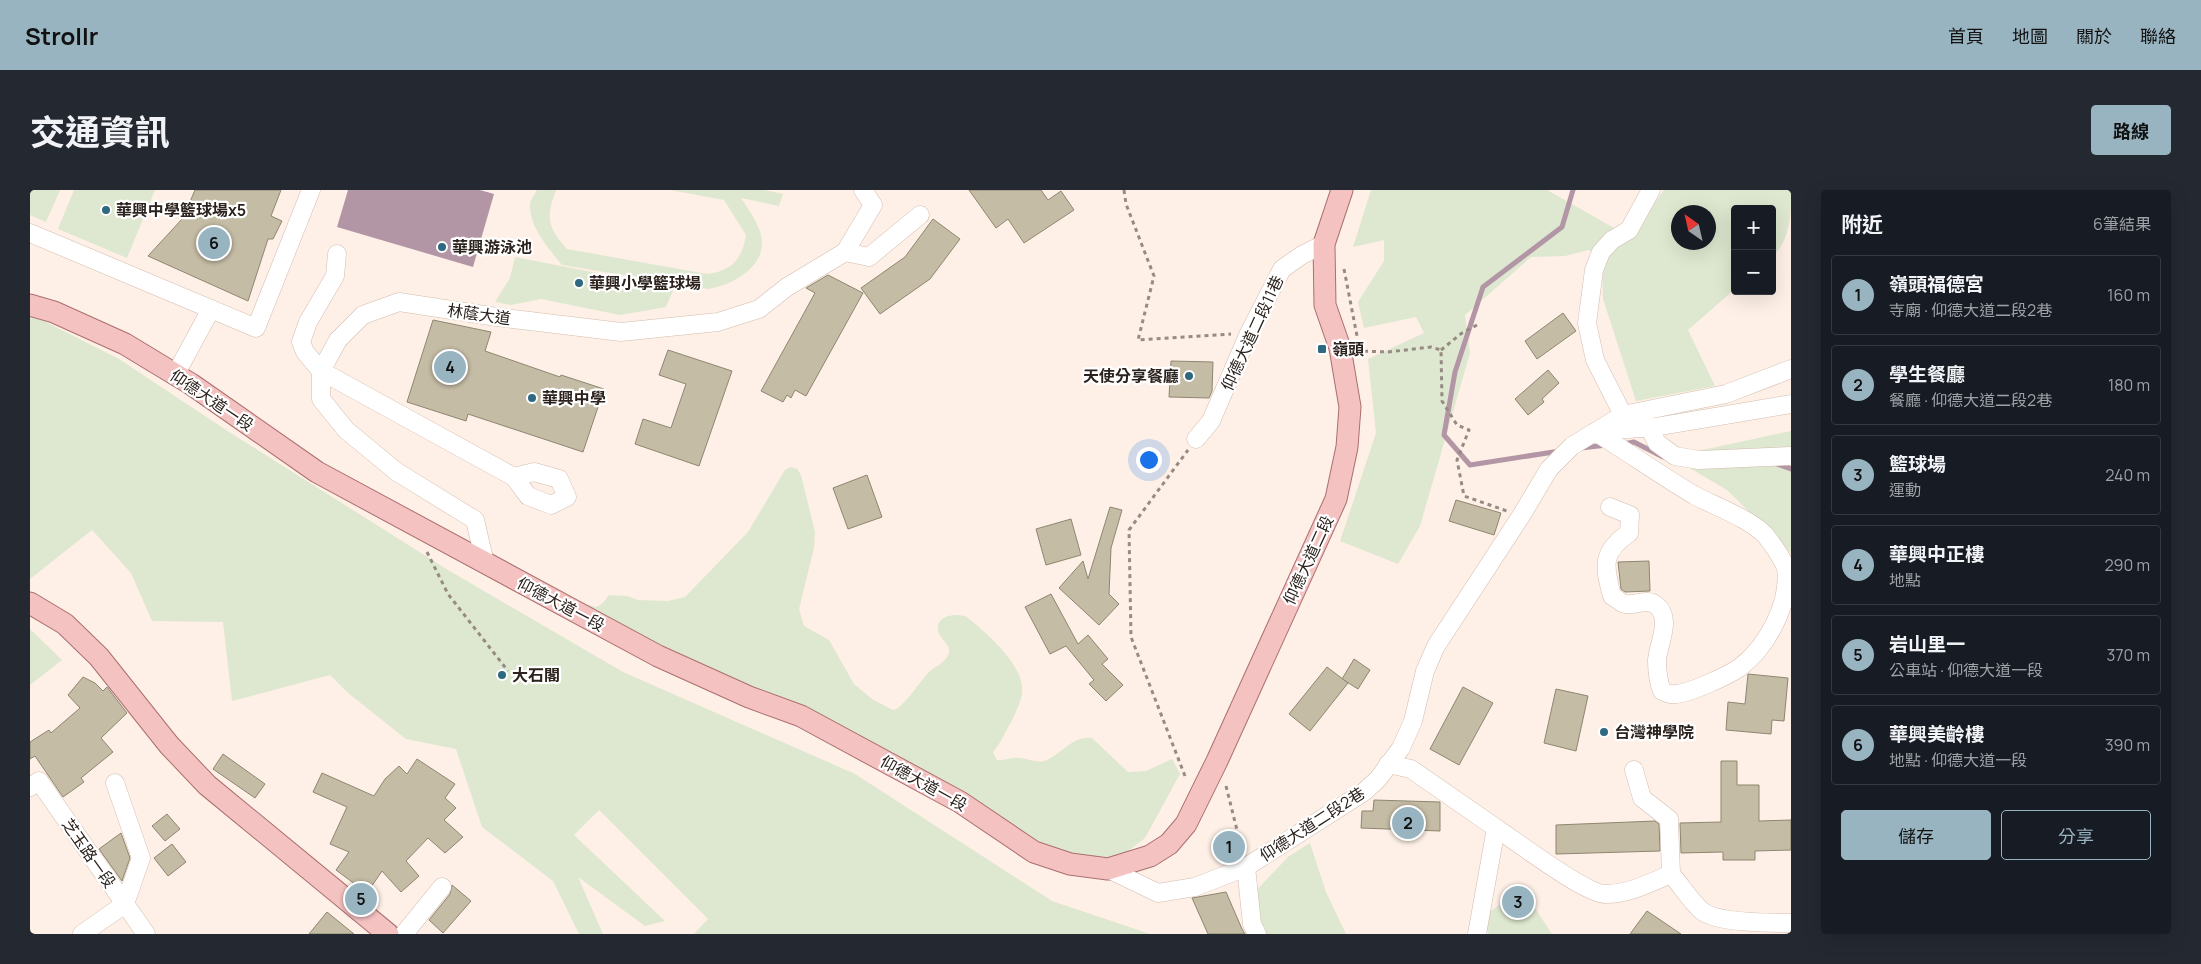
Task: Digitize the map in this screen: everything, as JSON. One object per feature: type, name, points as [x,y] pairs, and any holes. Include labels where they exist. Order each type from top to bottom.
[{"type":"main road","name":"仰德大道二段","points":[[1108,869],[1147,857],[1160,850],[1179,834],[1186,824],[1217,761],[1336,499],[1347,447],[1350,407],[1340,348],[1325,305],[1324,244],[1342,190]]},
{"type":"main road","name":"仰德大道一段","points":[[30,304],[54,312],[125,344],[174,374],[317,472],[485,563],[545,593],[658,656],[749,697],[801,716],[960,802],[1034,852],[1070,864],[1108,869]]},
{"type":"main road","points":[[30,603],[65,624],[99,657],[169,745],[207,785],[388,934]]},
{"type":"street","points":[[30,233],[256,328],[311,190]]},
{"type":"street","name":"林蔭大道","points":[[485,563],[475,520],[397,472],[346,430],[321,399],[321,371],[338,340],[363,315],[399,302],[497,317],[621,332],[718,322],[759,309],[787,287],[845,252],[873,205],[863,190]]},
{"type":"street","points":[[1624,415],[1595,360],[1588,322],[1594,270],[1601,252],[1612,240],[1629,230],[1651,190]]},
{"type":"street","points":[[845,252],[869,257],[920,214]]},
{"type":"street","name":"仰德大道二段11巷","points":[[1196,439],[1211,421],[1249,333],[1282,269],[1302,255],[1324,244]]},
{"type":"street","points":[[337,254],[335,276],[308,322],[301,342],[305,352],[321,371],[514,477]]},
{"type":"street","points":[[174,374],[211,309]]},
{"type":"street","name":"仰德大道二段2巷","points":[[1108,869],[1158,892],[1195,887],[1246,867],[1364,792],[1401,748],[1413,721],[1425,671],[1436,646],[1521,516],[1549,469],[1572,446],[1624,415],[1726,394],[1791,369]]},
{"type":"street","points":[[1595,432],[1649,427],[1791,404]]},
{"type":"street","points":[[1649,427],[1657,443],[1675,456],[1699,460],[1791,456]]},
{"type":"street","points":[[1595,432],[1693,494],[1740,518],[1765,535],[1787,570],[1787,594],[1785,611],[1766,643],[1753,658],[1734,671],[1685,692],[1676,695],[1662,691],[1658,682],[1657,658],[1664,624],[1662,613],[1656,605],[1649,601],[1625,604],[1612,596],[1608,582],[1607,557],[1614,544],[1629,533],[1630,514],[1610,507]]},
{"type":"street","points":[[1388,764],[1411,769],[1578,884],[1602,894],[1625,893],[1671,874]]},
{"type":"street","points":[[1634,770],[1642,798],[1669,819],[1671,874],[1702,911],[1714,916],[1750,922],[1791,923]]},
{"type":"street","name":"芝玉路一段","points":[[30,787],[39,781],[146,934]]},
{"type":"street","points":[[82,934],[125,904],[141,858],[115,783]]},
{"type":"street","points":[[1477,934],[1496,828]]},
{"type":"street","points":[[1246,867],[1252,924],[1257,934]]},
{"type":"street","points":[[404,934],[442,887]]},
{"type":"path","points":[[1124,190],[1126,204],[1154,276],[1138,340],[1249,333]]},
{"type":"path","points":[[1342,265],[1345,272],[1360,351],[1388,352],[1431,347],[1441,350]]},
{"type":"path","points":[[1441,350],[1462,333],[1477,325]]},
{"type":"path","points":[[1441,350],[1442,402],[1457,425],[1469,430],[1457,460],[1464,496],[1521,516]]},
{"type":"path","points":[[1185,776],[1131,637],[1129,530],[1196,439]]},
{"type":"path","points":[[424,546],[448,594],[508,671]]},
{"type":"path","points":[[1225,783],[1246,867]]},
{"type":"green space","points":[[30,190],[60,190],[46,222],[30,215]]},
{"type":"green space","name":"華興中學籃球場x5","points":[[74,190],[155,190],[127,258],[58,229]]},
{"type":"green space","points":[[537,190],[556,190],[551,207],[550,221],[555,235],[567,249],[707,274],[723,270],[734,262],[742,251],[746,235],[724,200],[670,190],[764,190],[783,194],[779,206],[741,198],[754,218],[760,232],[762,243],[760,254],[748,271],[739,278],[708,289],[562,265],[537,231],[531,216],[530,206]]},
{"type":"green space","points":[[1371,190],[1547,190],[1630,237],[1664,190],[1791,190],[1789,226],[1783,243],[1776,252],[1776,205],[1731,205],[1731,292],[1688,330],[1715,386],[1636,401],[1603,299],[1602,259],[1589,250],[1565,256],[1531,257],[1465,315],[1470,353],[1420,526],[1398,564],[1340,541],[1376,433],[1368,359],[1424,333],[1416,317],[1364,328],[1358,302],[1384,261],[1384,240],[1353,247]]},
{"type":"green space","name":"華興小學籃球場","points":[[515,257],[674,288],[666,307],[620,315],[541,299],[511,305],[495,302],[510,278]]},
{"type":"green space","points":[[30,314],[119,359],[226,430],[448,570],[623,672],[855,774],[1052,901],[1150,934],[694,934],[708,919],[599,810],[574,835],[665,921],[645,926],[578,877],[603,934],[579,934],[553,881],[482,827],[456,749],[406,739],[348,693],[330,675],[232,701],[223,622],[152,621],[131,573],[92,530],[30,579]]},
{"type":"green space","points":[[1791,431],[1791,553],[1727,490],[1664,453],[1698,451]]},
{"type":"green space","points":[[790,467],[797,469],[801,475],[815,532],[814,548],[799,609],[804,626],[829,640],[854,684],[872,699],[893,710],[898,708],[929,672],[948,656],[949,647],[938,630],[940,621],[953,615],[967,617],[1003,651],[1011,661],[1021,682],[1022,693],[1018,708],[1001,741],[993,752],[997,760],[1017,758],[1044,761],[1079,739],[1086,738],[1092,738],[1128,772],[1146,771],[1172,759],[1180,774],[1145,838],[1118,859],[1053,855],[668,657],[578,602],[596,607],[602,604],[609,595],[627,596],[638,600],[668,601],[685,597],[748,532],[785,470]]},
{"type":"green space","points":[[30,629],[62,660],[30,685]]},
{"type":"green space","points":[[1310,843],[1326,892],[1346,934],[1266,934],[1251,896],[1288,857]]},
{"type":"green space","points":[[1523,890],[1552,934],[1489,934],[1485,927],[1487,913]]},
{"type":"shaded area","name":"華興游泳池","points":[[348,190],[480,190],[494,194],[473,267],[337,227]]},
{"type":"building","points":[[195,190],[281,190],[271,216],[282,221],[273,239],[268,239],[248,301],[148,256],[183,218]]},
{"type":"building","points":[[969,190],[1041,190],[1048,200],[1061,191],[1074,210],[1024,243],[1008,219],[996,228]]},
{"type":"building","points":[[933,219],[960,239],[930,279],[880,314],[861,288],[905,257]]},
{"type":"building","points":[[828,275],[863,293],[806,396],[795,390],[791,398],[787,395],[783,402],[761,391],[815,293],[806,288]]},
{"type":"building","points":[[1563,313],[1576,331],[1537,359],[1525,341]]},
{"type":"building","points":[[433,320],[491,332],[485,351],[560,377],[561,375],[604,389],[583,452],[468,414],[466,421],[407,402]]},
{"type":"building","points":[[668,350],[732,371],[699,466],[635,444],[643,419],[671,428],[686,384],[659,375]]},
{"type":"building","points":[[1171,361],[1213,362],[1212,391],[1209,398],[1169,397]]},
{"type":"building","points":[[1548,370],[1559,383],[1542,399],[1544,402],[1528,415],[1515,399]]},
{"type":"building","points":[[867,475],[882,517],[848,529],[833,488]]},
{"type":"building","points":[[1456,500],[1501,513],[1494,535],[1449,521]]},
{"type":"building","points":[[1110,507],[1122,510],[1111,548],[1109,594],[1119,604],[1099,625],[1059,588],[1083,561],[1088,579]]},
{"type":"building","points":[[1071,519],[1081,555],[1046,565],[1036,529]]},
{"type":"building","points":[[1649,561],[1650,591],[1625,592],[1621,589],[1618,562]]},
{"type":"building","points":[[1051,594],[1078,644],[1088,635],[1108,659],[1102,664],[1123,685],[1106,701],[1089,684],[1094,680],[1066,646],[1050,654],[1025,607]]},
{"type":"building","points":[[1354,659],[1370,670],[1358,689],[1342,679]]},
{"type":"building","points":[[1327,667],[1348,683],[1310,731],[1289,714]]},
{"type":"building","points":[[1748,674],[1788,678],[1784,721],[1772,720],[1771,734],[1726,730],[1728,702],[1745,704]]},
{"type":"building","points":[[83,677],[95,683],[103,691],[107,687],[127,713],[101,738],[113,752],[81,778],[84,782],[63,797],[35,756],[30,759],[30,742],[49,730],[51,733],[80,708],[68,695]]},
{"type":"building","points":[[1463,687],[1493,703],[1459,765],[1430,749]]},
{"type":"building","points":[[1556,689],[1588,696],[1576,751],[1544,743]]},
{"type":"building","points":[[223,754],[265,784],[255,798],[213,769]]},
{"type":"building","points":[[417,759],[455,784],[445,798],[456,808],[444,820],[463,837],[445,853],[428,838],[406,861],[419,876],[401,892],[382,871],[367,893],[336,870],[349,852],[330,844],[347,807],[313,792],[322,773],[374,796],[385,779],[399,766],[407,774]]},
{"type":"building","points":[[1721,761],[1737,761],[1737,785],[1759,785],[1759,821],[1791,820],[1791,850],[1755,851],[1755,860],[1723,860],[1723,852],[1681,853],[1680,823],[1721,822]]},
{"type":"building","points":[[1374,800],[1440,802],[1440,831],[1361,828],[1362,811],[1373,811]]},
{"type":"building","points":[[167,814],[180,829],[165,841],[152,826]]},
{"type":"building","points":[[1655,821],[1659,824],[1660,851],[1556,854],[1556,825]]},
{"type":"building","points":[[121,833],[130,858],[122,881],[99,849]]},
{"type":"building","points":[[172,844],[186,862],[168,876],[154,858]]},
{"type":"building","points":[[452,885],[471,901],[443,933],[429,920],[450,894]]},
{"type":"building","points":[[1226,892],[1245,934],[1208,934],[1192,898]]},
{"type":"building","points":[[1647,911],[1681,934],[1630,934]]},
{"type":"building","points":[[327,912],[354,934],[309,934]]},
{"type":"waterway","points":[[1560,451],[1470,465],[1444,435],[1455,372],[1483,287],[1562,227],[1573,190]]},
{"type":"waterway","points":[[1623,444],[1634,442],[1663,457]]},
{"type":"waterway","points":[[1581,448],[1607,445]]},
{"type":"waterway","points":[[1774,463],[1791,469]]},
{"type":"place","name":"華興中學籃球場x5","points":[[106,210]]},
{"type":"place","name":"華興美齡樓","points":[[214,243]]},
{"type":"place","name":"華興游泳池","points":[[442,247]]},
{"type":"place","name":"華興小學籃球場","points":[[579,283]]},
{"type":"place","name":"嶺頭","points":[[1322,349]]},
{"type":"place","name":"華興中正樓","points":[[450,367]]},
{"type":"place","name":"天使分享餐廳","points":[[1189,376]]},
{"type":"place","name":"華興中學","points":[[532,398]]},
{"type":"place","name":"大石閣","points":[[502,675]]},
{"type":"place","name":"台灣神學院","points":[[1604,732]]},
{"type":"place","name":"學生餐廳","points":[[1408,823]]},
{"type":"place","name":"嶺頭福德宮","points":[[1229,847]]},
{"type":"place","name":"岩山里一","points":[[361,899]]},
{"type":"place","name":"籃球場","points":[[1518,902]]}]
